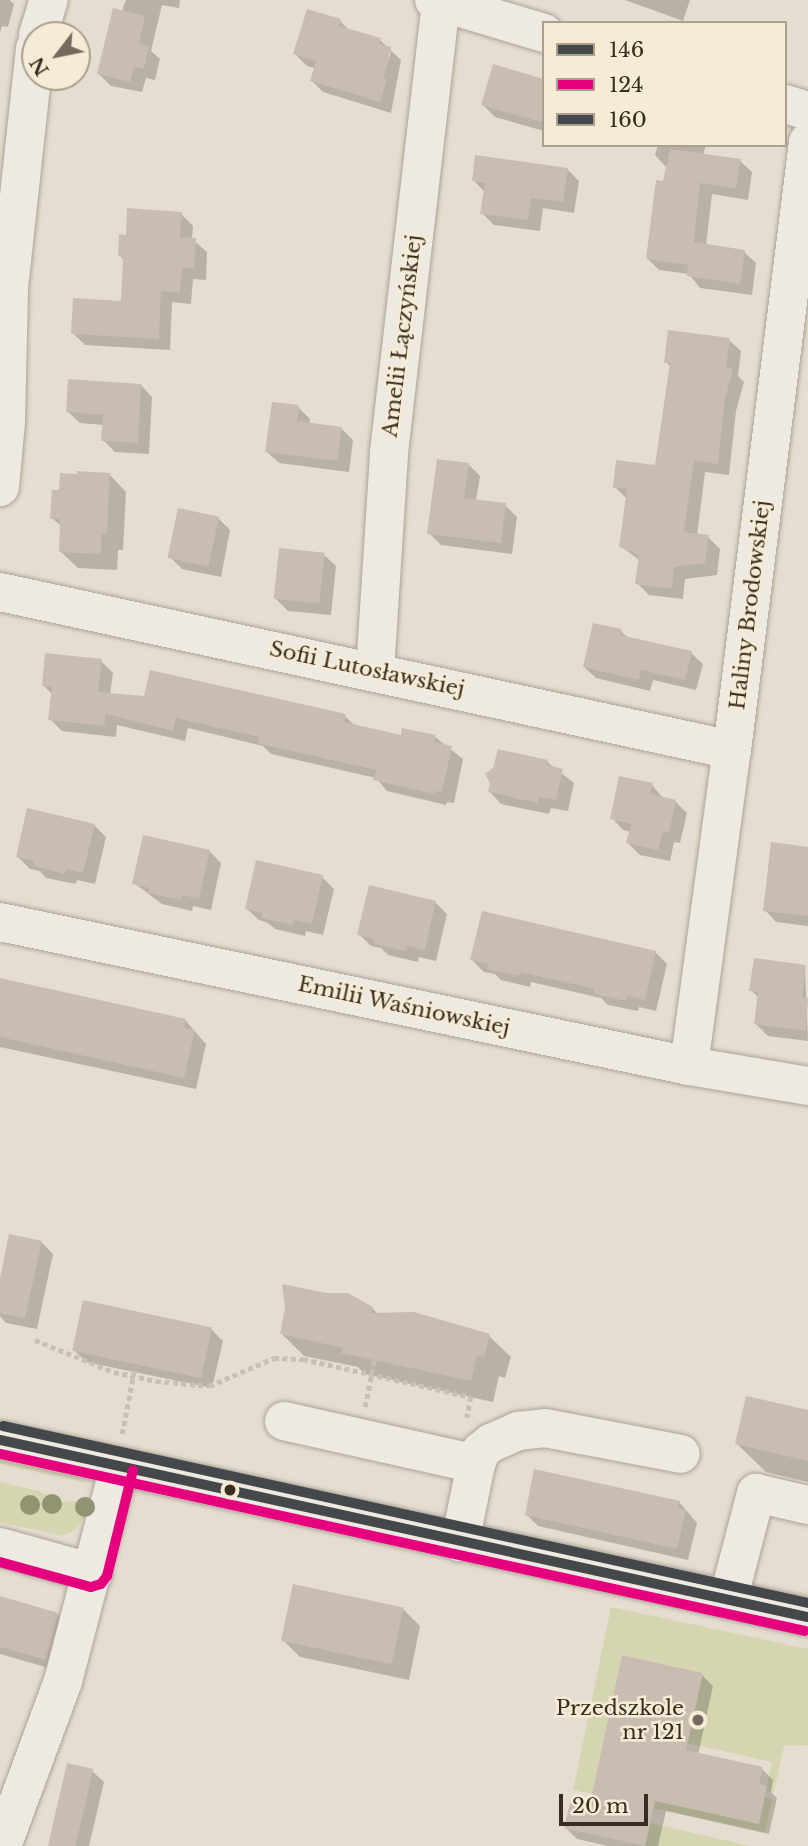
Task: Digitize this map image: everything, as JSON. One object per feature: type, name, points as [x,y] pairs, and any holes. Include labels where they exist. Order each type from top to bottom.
[{"type":"street","points":[[42,21],[49,0]]},
{"type":"street","points":[[438,1],[542,32]]},
{"type":"street","name":"Amelii Łączyńskiej","points":[[376,671],[389,452],[438,1]]},
{"type":"street","points":[[0,487],[6,422],[9,288],[30,91]]},
{"type":"street","points":[[787,105],[808,111]]},
{"type":"street","name":"Haliny Brodowskiej","points":[[689,1066],[732,750],[808,142]]},
{"type":"street","name":"Sofii Lutosławskiej","points":[[0,592],[376,671],[732,750]]},
{"type":"street","name":"Emilii Waśniowskiej","points":[[0,922],[689,1066],[808,1086]]},
{"type":"street","points":[[284,1421],[468,1462]]},
{"type":"street","points":[[460,1542],[468,1462],[491,1443],[518,1431],[545,1428],[681,1454]]},
{"type":"street","points":[[0,1440],[119,1456],[460,1542],[808,1617]]},
{"type":"street","points":[[2,1846],[64,1681],[93,1573],[119,1456]]},
{"type":"street","points":[[728,1600],[755,1493],[808,1505]]},
{"type":"street","points":[[0,1547],[93,1573]]},
{"type":"path","points":[[35,1340],[114,1372],[133,1376],[209,1385],[274,1357],[303,1359],[471,1397],[468,1462]]},
{"type":"path","points":[[119,1456],[135,1366]]},
{"type":"green space","points":[[0,1457],[78,1477],[84,1482],[0,1464]]},
{"type":"green space","points":[[0,1482],[39,1491],[61,1502],[90,1501],[89,1511],[74,1531],[62,1536],[0,1522]]},
{"type":"green space","points":[[611,1607],[808,1649],[808,1745],[784,1746],[774,1792],[766,1791],[772,1762],[669,1739],[703,1673],[623,1655],[592,1794],[573,1790]]},
{"type":"green space","points":[[631,1796],[772,1799],[765,1832],[630,1803]]},
{"type":"green space","points":[[650,1823],[751,1846],[645,1846]]},
{"type":"building","points":[[113,8],[145,16],[139,44],[149,46],[144,69],[134,67],[130,82],[97,74]]},
{"type":"building","points":[[307,9],[341,19],[339,26],[381,38],[379,43],[391,47],[384,78],[387,79],[380,102],[310,81],[316,61],[293,54]]},
{"type":"building","points":[[493,64],[542,78],[542,122],[481,105]]},
{"type":"building","points":[[670,149],[741,159],[736,189],[700,183],[694,242],[745,250],[740,284],[687,276],[688,265],[646,259],[656,180],[663,181]]},
{"type":"building","points":[[475,155],[568,168],[563,202],[531,198],[528,220],[480,214],[485,183],[472,181]]},
{"type":"building","points":[[127,208],[182,212],[180,237],[196,238],[194,269],[182,268],[180,293],[161,291],[159,339],[71,334],[73,298],[121,301],[123,257],[118,256],[119,234],[126,235]]},
{"type":"building","points":[[668,330],[730,338],[726,368],[733,369],[725,399],[718,464],[694,461],[684,532],[709,535],[705,563],[674,567],[672,589],[635,584],[639,555],[619,547],[627,489],[613,488],[616,460],[655,465],[670,363],[664,363]]},
{"type":"building","points":[[68,379],[141,384],[138,443],[101,441],[103,415],[66,412]]},
{"type":"building","points":[[272,402],[299,405],[297,421],[342,427],[337,461],[265,452]]},
{"type":"building","points":[[437,459],[469,463],[464,498],[506,503],[501,543],[427,534]]},
{"type":"building","points":[[77,471],[110,473],[107,533],[101,533],[101,554],[59,552],[60,519],[50,519],[52,490],[59,490],[60,473],[77,474]]},
{"type":"building","points":[[178,508],[219,517],[208,567],[167,558]]},
{"type":"building","points":[[279,548],[325,553],[319,604],[274,599]]},
{"type":"building","points":[[593,623],[622,629],[620,635],[692,651],[685,680],[641,670],[639,680],[583,667]]},
{"type":"building","points":[[45,653],[102,659],[98,692],[144,696],[150,670],[346,714],[344,722],[401,735],[402,728],[436,735],[434,742],[452,746],[442,792],[436,791],[434,794],[373,780],[376,770],[257,743],[259,737],[176,718],[173,731],[106,714],[104,726],[48,720],[52,687],[42,686]]},
{"type":"building","points":[[498,749],[548,760],[547,765],[563,769],[556,800],[539,797],[538,803],[488,792],[490,783],[485,774],[493,768]]},
{"type":"building","points":[[619,776],[653,783],[650,794],[676,800],[669,833],[663,831],[658,850],[626,843],[631,824],[610,819]]},
{"type":"building","points":[[27,808],[95,824],[83,873],[66,869],[65,874],[33,866],[34,861],[16,857]]},
{"type":"building","points":[[143,835],[210,850],[199,899],[182,895],[181,900],[148,893],[149,888],[132,884]]},
{"type":"building","points":[[771,842],[808,847],[808,916],[763,911]]},
{"type":"building","points":[[256,860],[323,875],[312,924],[294,920],[293,925],[261,918],[262,913],[245,909]]},
{"type":"building","points":[[369,885],[436,901],[425,950],[407,946],[406,951],[374,944],[375,939],[357,935]]},
{"type":"building","points":[[482,911],[656,951],[645,1000],[627,996],[626,1001],[594,994],[595,989],[520,972],[519,976],[487,969],[488,964],[470,960]]},
{"type":"building","points":[[754,958],[806,965],[802,997],[808,998],[806,1031],[754,1024],[758,992],[749,991]]},
{"type":"building","points":[[0,978],[186,1019],[184,1028],[195,1030],[184,1078],[0,1037]]},
{"type":"building","points":[[9,1234],[42,1241],[25,1318],[0,1313],[0,1278]]},
{"type":"building","points":[[282,1284],[326,1293],[348,1293],[373,1307],[371,1313],[414,1312],[490,1334],[484,1357],[477,1355],[471,1381],[341,1353],[343,1348],[280,1334],[285,1308]]},
{"type":"building","points":[[83,1300],[212,1327],[201,1378],[72,1351]]},
{"type":"building","points":[[746,1396],[808,1410],[808,1461],[735,1444]]},
{"type":"building","points":[[534,1469],[680,1501],[678,1508],[686,1510],[677,1549],[525,1515]]},
{"type":"building","points":[[293,1584],[404,1607],[391,1664],[281,1641]]},
{"type":"building","points":[[0,1596],[58,1613],[46,1660],[0,1647]]},
{"type":"building","points":[[622,1655],[703,1673],[686,1750],[763,1767],[759,1784],[767,1786],[759,1824],[655,1801],[645,1846],[564,1828],[570,1803],[589,1808]]},
{"type":"building","points":[[67,1763],[93,1769],[76,1846],[48,1846]]},
{"type":"transit line","name":"160","points":[[3,1426],[808,1603]]},
{"type":"transit line","name":"146","points":[[0,1440],[808,1617]]},
{"type":"transit line","name":"124","points":[[0,1454],[805,1631]]},
{"type":"transit line","name":"124","points":[[0,1562],[91,1587],[101,1584],[107,1576],[133,1470]]},
{"type":"place","name":"Przedszkole nr 121","points":[[698,1720]]}]
